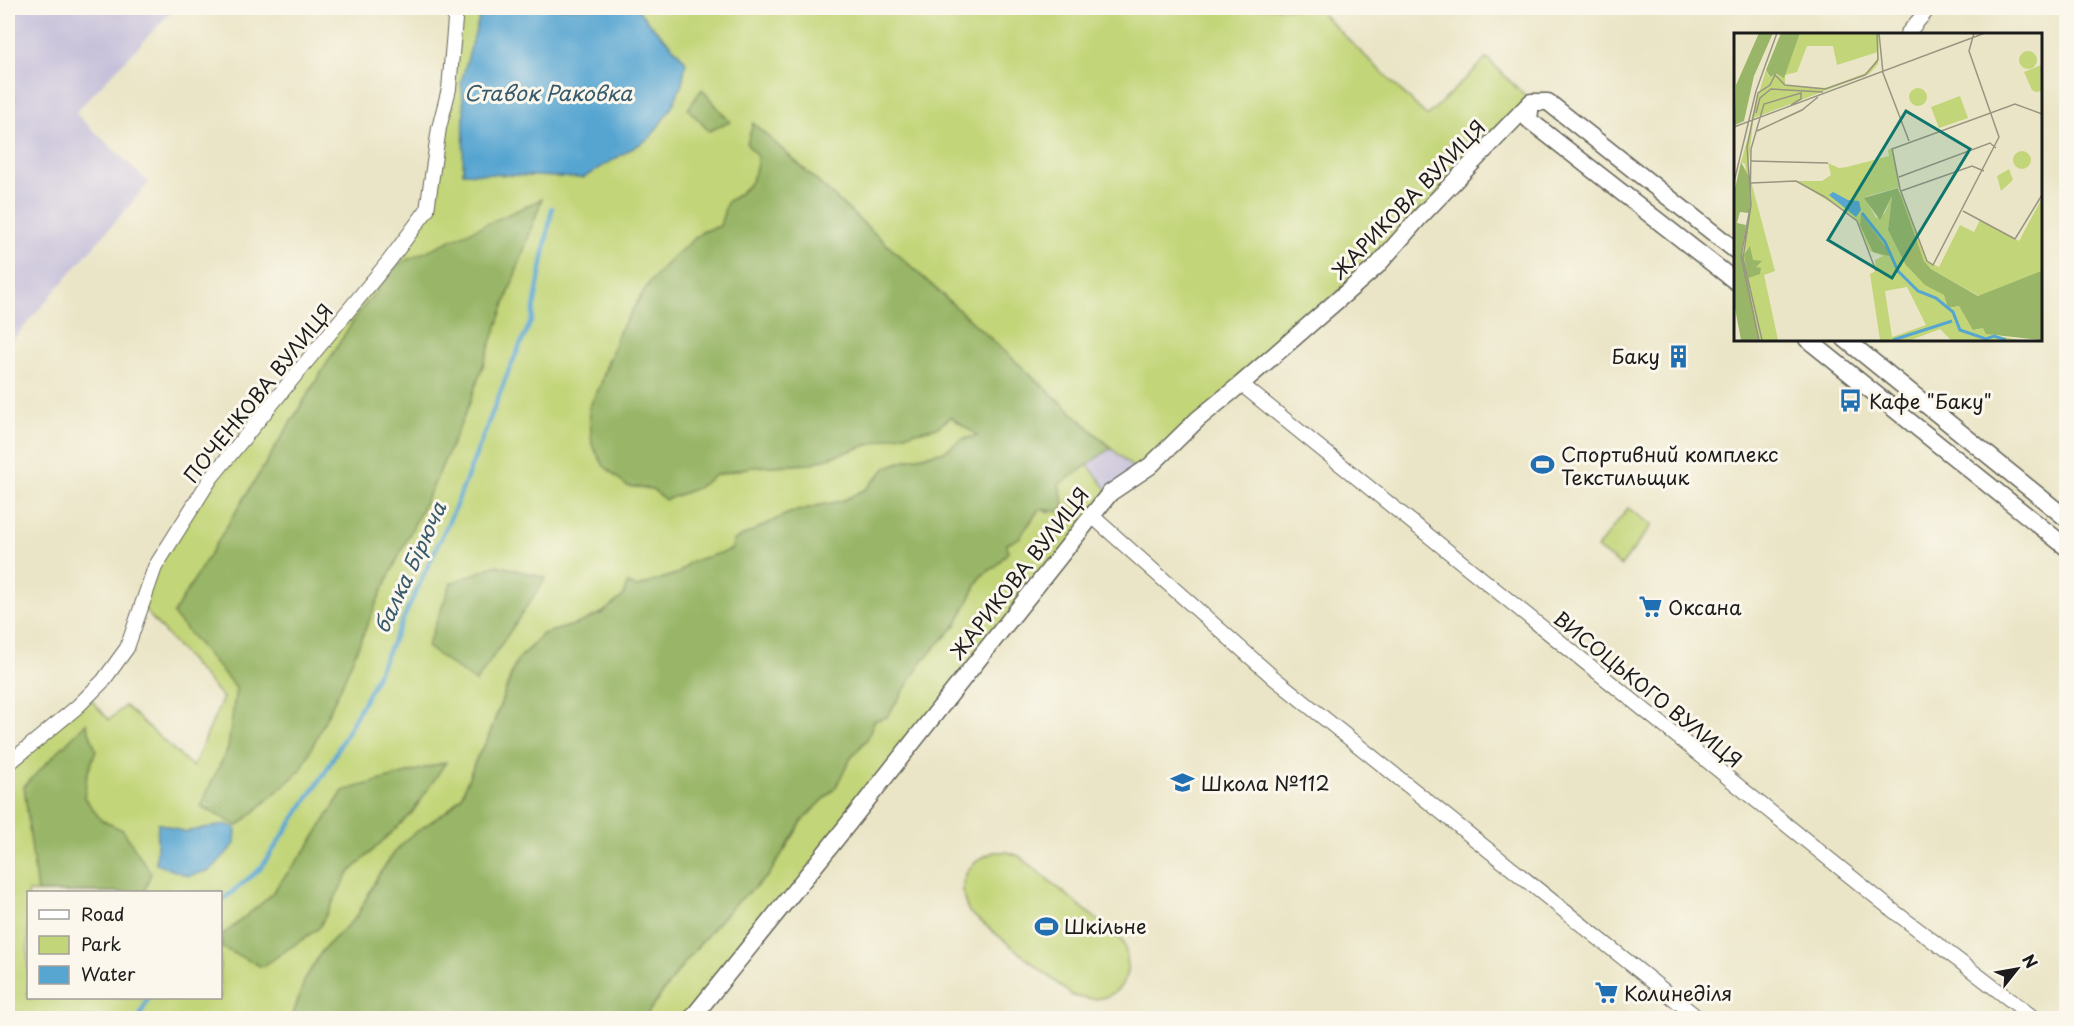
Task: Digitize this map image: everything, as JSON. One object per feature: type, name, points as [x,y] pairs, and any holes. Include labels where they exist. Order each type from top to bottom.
[{"type":"street","name":"ПОЧЕНКОВА ВУЛИЦЯ","points":[[8,764],[77,707],[103,681],[127,648],[155,567],[211,478],[389,261],[427,210],[439,128],[450,89],[456,8]]},
{"type":"street","points":[[1908,33],[1929,8]]},
{"type":"street","points":[[1734,248],[1548,102],[1531,102],[1529,120],[1734,280]]},
{"type":"street","name":"ЖАРИКОВА ВУЛИЦЯ","points":[[692,1018],[844,830],[1110,493],[1145,470],[1198,419],[1377,266],[1418,219],[1531,102]]},
{"type":"street","points":[[1808,340],[2067,547]]},
{"type":"street","points":[[1846,340],[2067,518]]},
{"type":"street","name":"ВИСОЦЬКОГО ВУЛИЦЯ","points":[[1241,384],[1873,894],[2034,1018]]},
{"type":"street","points":[[1092,515],[1274,678],[1698,1018]]},
{"type":"shaded area","points":[[8,8],[175,8],[75,113],[149,183],[8,345]]},
{"type":"shaded area","points":[[1111,448],[1140,474],[1110,493],[1088,465]]},
{"type":"green space","points":[[456,8],[1316,8],[1427,116],[1487,58],[1531,102],[1418,219],[1140,474],[754,124],[758,160],[750,185],[727,202],[721,226],[702,232],[607,361],[601,384],[589,408],[627,486],[652,489],[695,489],[716,475],[751,467],[809,464],[896,436],[938,427],[951,417],[978,436],[962,439],[945,451],[887,467],[866,489],[842,501],[787,514],[762,527],[731,550],[690,562],[679,573],[638,587],[602,613],[577,624],[543,634],[516,662],[487,741],[477,757],[461,797],[448,810],[409,837],[394,853],[378,876],[357,916],[322,951],[305,979],[292,1018],[8,1018],[8,764],[88,696],[109,720],[125,706],[193,767],[223,698],[142,607],[155,567],[211,478],[427,210]]},
{"type":"green space","points":[[702,89],[730,122],[709,131],[688,109]]},
{"type":"green space","points":[[753,123],[1111,448],[1059,485],[1064,503],[1062,512],[1039,509],[1019,538],[1007,544],[1008,552],[995,567],[981,576],[956,625],[923,660],[887,717],[874,721],[868,738],[851,758],[835,788],[803,820],[768,876],[734,905],[713,928],[644,1018],[292,1018],[305,979],[322,951],[357,916],[378,876],[394,853],[409,837],[448,810],[461,797],[477,757],[487,741],[516,662],[543,634],[577,624],[602,613],[623,596],[627,584],[638,587],[679,573],[690,562],[731,550],[734,540],[787,514],[842,501],[866,489],[887,467],[945,451],[962,439],[978,436],[951,417],[938,427],[896,436],[809,464],[751,467],[716,475],[695,489],[665,500],[652,489],[627,486],[604,466],[592,445],[589,408],[601,384],[619,332],[649,283],[671,259],[702,232],[720,226],[727,202],[749,184],[755,173],[758,157],[747,144]]},
{"type":"green space","points":[[542,199],[469,405],[301,770],[238,826],[200,806],[228,748],[236,688],[173,614],[356,316],[398,264]]},
{"type":"green space","points":[[1088,465],[1110,493],[692,1018],[644,1018],[713,928],[734,905],[768,876],[803,820],[835,788],[851,758],[868,738],[874,721],[898,697],[923,660],[956,625],[981,576],[995,567],[1007,544],[1019,538],[1040,509],[1049,512],[1064,503],[1059,485]]},
{"type":"green space","points":[[1628,508],[1652,525],[1621,566],[1597,548]]},
{"type":"green space","points":[[497,565],[546,578],[476,682],[427,647],[451,583]]},
{"type":"green space","points":[[86,723],[96,750],[87,775],[84,797],[101,820],[123,830],[151,873],[144,891],[37,891],[24,786]]},
{"type":"green space","points":[[446,762],[412,813],[348,874],[319,928],[262,967],[222,947],[222,935],[268,898],[308,847],[343,791]]},
{"type":"green space","name":"Шкільне","points":[[994,852],[1007,852],[1019,856],[1122,940],[1127,967],[1120,987],[1101,998],[1088,999],[1073,996],[969,912],[963,892],[965,876],[976,862]]},
{"type":"water","name":"Ставок Раковка","points":[[482,8],[637,8],[686,62],[682,84],[672,107],[650,138],[583,178],[463,173],[464,111],[461,82]]},
{"type":"water","points":[[158,823],[185,832],[226,824],[236,828],[235,844],[211,870],[188,876],[156,864]]},
{"type":"waterway","name":"балка Бірюча","points":[[222,900],[260,869],[326,771],[371,688],[455,508],[509,370],[532,319],[552,208]]},
{"type":"waterway","name":"балка Бірюча","points":[[139,1018],[148,999]]},
{"type":"place","name":"Баку","points":[[1678,356]]},
{"type":"place","name":"Кафе \"Баку\"","points":[[1851,401]]},
{"type":"place","name":"Спортивний комплекс Текстильщик","points":[[1543,465]]},
{"type":"place","name":"Оксана","points":[[1650,607]]},
{"type":"place","name":"Школа №112","points":[[1183,783]]},
{"type":"place","name":"Шкільне","points":[[1046,926]]},
{"type":"place","name":"Колинеділя","points":[[1606,993]]}]
